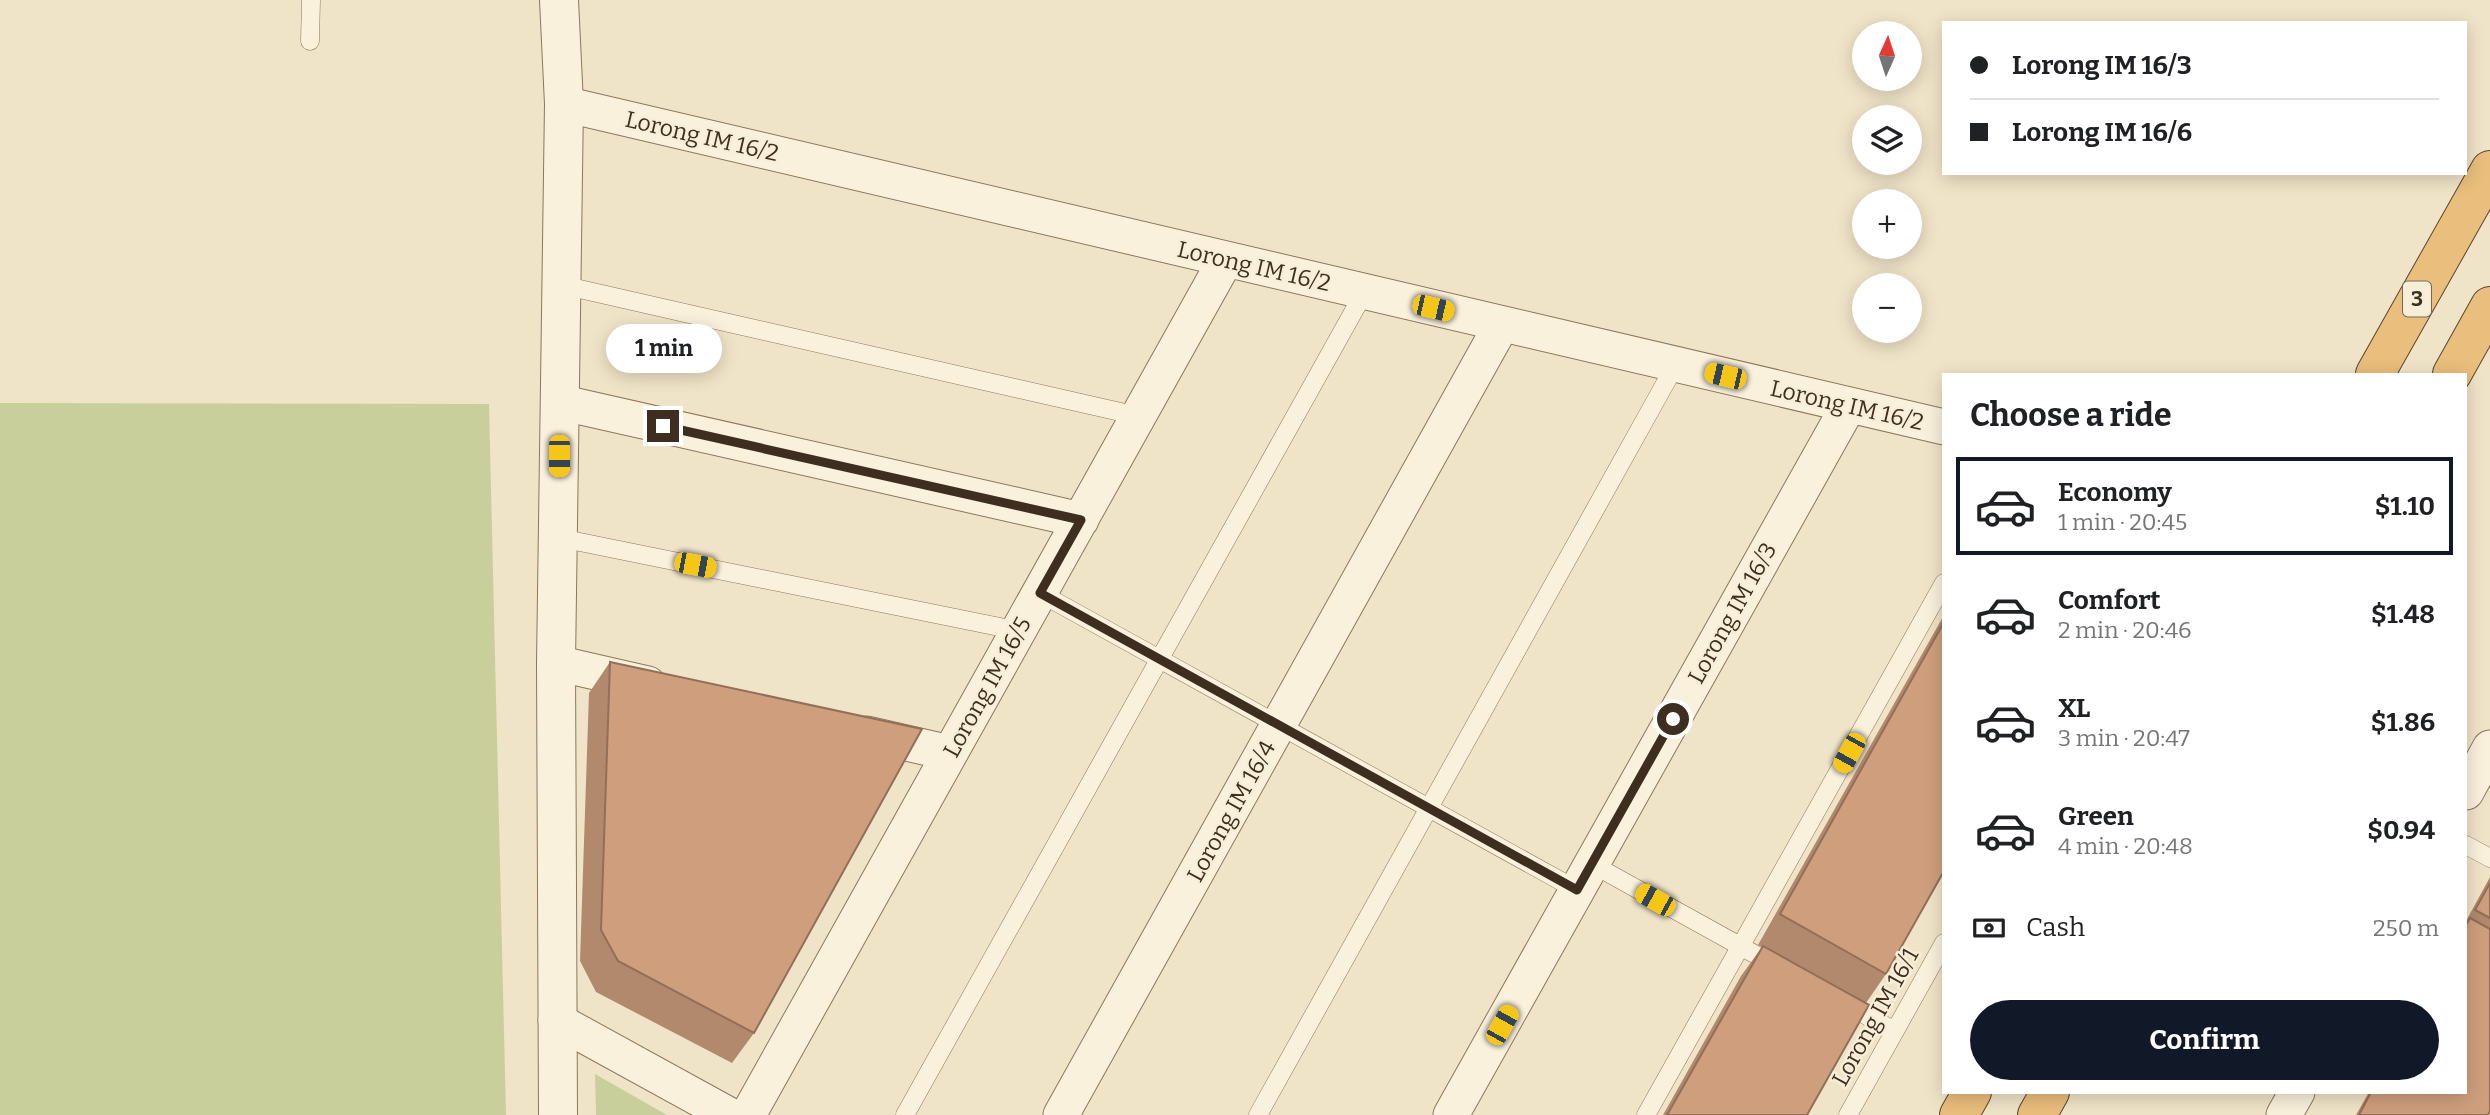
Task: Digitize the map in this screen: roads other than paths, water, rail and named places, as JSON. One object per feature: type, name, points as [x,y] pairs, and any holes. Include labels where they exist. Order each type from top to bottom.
[{"type":"highway","name":"3","points":[[2376,373],[2490,170]]},
{"type":"highway","points":[[2453,373],[2490,306]]},
{"type":"highway","points":[[1959,1115],[1971,1094]]},
{"type":"highway","points":[[2037,1115],[2049,1094]]},
{"type":"street","points":[[558,1115],[556,663],[560,538],[559,402],[564,104],[559,0]]},
{"type":"street","name":"Lorong IM 16/2","points":[[564,104],[1942,427]]},
{"type":"street","name":"Lorong IM 16/5","points":[[748,1115],[1226,259]]},
{"type":"street","name":"Lorong IM 16/4","points":[[1061,1115],[1502,324]]},
{"type":"street","points":[[559,402],[1081,520]]},
{"type":"street","name":"Lorong IM 16/3","points":[[1451,1115],[1849,405]]},
{"type":"street","points":[[556,663],[678,691]]},
{"type":"street","points":[[842,728],[950,753]]},
{"type":"street","points":[[2467,790],[2490,748]]},
{"type":"street","points":[[556,1020],[729,1115]]},
{"type":"street","points":[[2284,1115],[2296,1094]]},
{"type":"lane","points":[[310,41],[311,0]]},
{"type":"lane","points":[[562,285],[1138,416]]},
{"type":"lane","points":[[905,1115],[1365,291]]},
{"type":"lane","points":[[1258,1115],[1676,365]]},
{"type":"lane","points":[[560,538],[1019,631]]},
{"type":"lane","points":[[1646,1115],[1942,587]]},
{"type":"lane","points":[[1040,593],[1429,808],[1740,946],[1788,972]]},
{"type":"lane","points":[[2467,846],[2490,858]]},
{"type":"lane","name":"Lorong IM 16/1","points":[[1848,1115],[1942,947]]},
{"type":"lane","points":[[1824,992],[1895,1031]]}]
